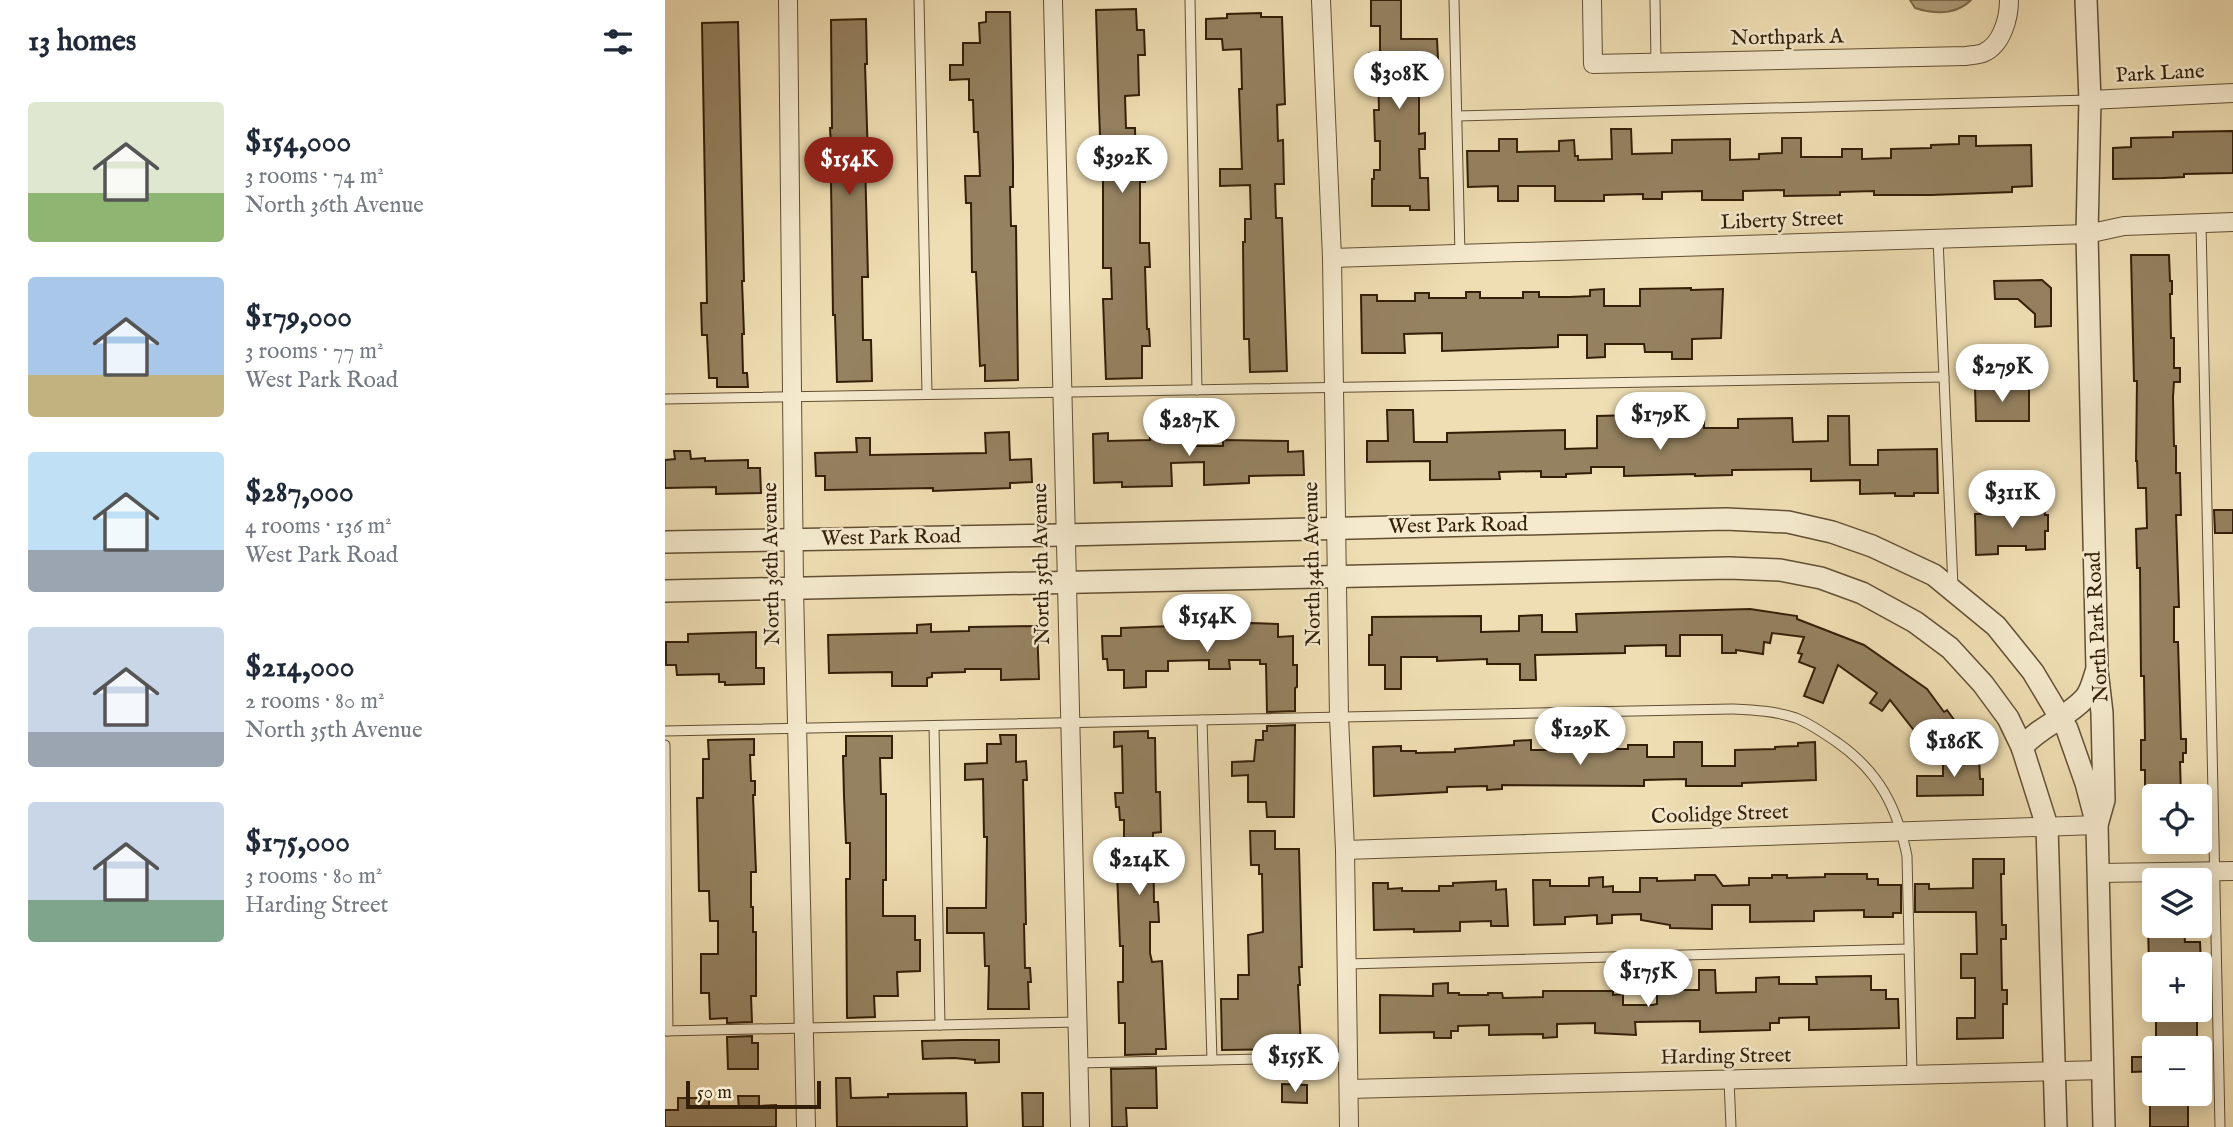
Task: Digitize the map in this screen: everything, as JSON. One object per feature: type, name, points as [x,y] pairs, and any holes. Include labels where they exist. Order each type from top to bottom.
[{"type":"street","name":"North 36th Avenue","points":[[788,0],[794,539],[806,1127]]},
{"type":"street","name":"North 35th Avenue","points":[[1053,0],[1068,723],[1080,1127]]},
{"type":"street","name":"North 34th Avenue","points":[[1321,0],[1332,258],[1335,528],[1345,850],[1349,1127]]},
{"type":"street","name":"Northpark A","points":[[1592,0],[1593,64],[1966,56],[1983,53],[1993,46],[2009,14],[2009,0]]},
{"type":"street","name":"North Park Road","points":[[2086,0],[2090,100],[2087,234],[2097,670],[2102,713],[2104,800],[2097,825],[2104,1127]]},
{"type":"street","name":"Park Lane","points":[[2090,100],[2233,93]]},
{"type":"street","name":"Liberty Street","points":[[1332,258],[2087,234],[2124,226],[2233,222]]},
{"type":"street","name":"West Park Road","points":[[665,542],[1726,519],[1788,522],[1832,531],[1872,545],[1934,575],[1996,626],[2033,672],[2067,729],[2097,825]]},
{"type":"street","points":[[665,591],[1729,568],[1780,570],[1821,578],[1862,593],[1915,622],[1950,648],[1983,684],[2008,719],[2022,747],[2047,827],[2056,1127]]},
{"type":"street","points":[[2022,747],[2031,736],[2087,696],[2097,670]]},
{"type":"street","name":"Coolidge Street","points":[[1345,850],[2097,825]]},
{"type":"street","points":[[2098,873],[2233,871]]},
{"type":"street","name":"Harding Street","points":[[1349,1088],[2103,1070]]},
{"type":"lane","points":[[919,0],[927,394]]},
{"type":"lane","points":[[1189,0],[1197,390]]},
{"type":"lane","points":[[1454,0],[1460,254]]},
{"type":"lane","points":[[1655,0],[1656,63]]},
{"type":"lane","points":[[1457,116],[2090,100]]},
{"type":"lane","points":[[2201,223],[2220,1127]]},
{"type":"lane","points":[[1938,239],[1954,592]]},
{"type":"lane","points":[[665,399],[1944,377]]},
{"type":"lane","points":[[665,731],[1732,709],[1765,711],[1797,719],[1852,752],[1868,768],[1884,789],[1902,832],[1907,856],[1912,1075]]},
{"type":"lane","points":[[1202,720],[1212,1060]]},
{"type":"lane","points":[[934,726],[940,1025]]},
{"type":"lane","points":[[665,745],[667,1031],[1077,1022]]},
{"type":"lane","points":[[1347,964],[1909,949]]},
{"type":"lane","points":[[1078,1063],[1349,1057]]},
{"type":"lane","points":[[1729,1080],[1731,1127]]},
{"type":"shaded area","points":[[1910,0],[1971,0],[1952,11],[1937,12],[1915,8]]},
{"type":"building","points":[[1371,0],[1401,0],[1401,39],[1437,39],[1438,59],[1419,59],[1419,134],[1425,133],[1425,149],[1419,149],[1420,178],[1428,178],[1429,210],[1410,210],[1410,206],[1372,206],[1374,170],[1380,170],[1380,141],[1375,141],[1374,110],[1379,110],[1378,71],[1369,72],[1369,53],[1380,53],[1380,26],[1371,26]]},
{"type":"building","points":[[1136,9],[1137,30],[1144,30],[1145,55],[1138,55],[1139,95],[1125,96],[1126,128],[1135,128],[1136,169],[1144,169],[1145,182],[1140,182],[1140,243],[1149,243],[1150,267],[1145,267],[1150,346],[1142,346],[1142,378],[1106,379],[1103,299],[1112,299],[1111,268],[1103,268],[1103,162],[1096,10]]},
{"type":"building","points":[[986,12],[1010,12],[1013,187],[1010,187],[1011,226],[1016,226],[1018,380],[985,381],[985,365],[980,366],[976,272],[972,272],[971,203],[966,203],[965,176],[980,176],[978,132],[974,132],[969,79],[950,80],[950,65],[963,65],[963,43],[980,43],[979,23],[986,22]]},
{"type":"building","points":[[1261,13],[1261,17],[1282,17],[1285,104],[1277,105],[1278,141],[1283,140],[1284,184],[1275,184],[1276,218],[1282,218],[1287,371],[1250,372],[1249,339],[1244,339],[1243,242],[1245,219],[1251,219],[1250,185],[1220,186],[1220,169],[1242,169],[1239,89],[1242,89],[1241,49],[1223,50],[1222,39],[1206,39],[1206,19],[1227,18],[1227,14]]},
{"type":"building","points":[[866,19],[868,277],[862,277],[863,340],[871,340],[872,381],[837,382],[833,315],[831,20]]},
{"type":"building","points":[[738,22],[744,281],[743,373],[747,373],[748,387],[717,387],[717,378],[709,378],[707,335],[702,335],[701,303],[707,303],[702,23]]},
{"type":"building","points":[[1611,129],[1631,129],[1632,154],[1672,153],[1672,140],[1730,139],[1730,160],[1759,159],[1759,154],[1782,153],[1782,138],[1801,138],[1801,157],[1842,157],[1842,149],[1862,149],[1862,159],[1891,158],[1891,149],[1959,144],[1959,136],[1976,136],[1976,146],[2031,145],[2032,186],[2012,187],[2012,192],[1931,195],[1874,195],[1874,191],[1840,192],[1840,195],[1784,196],[1784,190],[1743,191],[1743,200],[1702,200],[1702,191],[1662,192],[1662,199],[1643,199],[1643,194],[1604,195],[1604,201],[1555,201],[1555,186],[1518,186],[1518,201],[1498,201],[1498,186],[1468,187],[1467,151],[1499,151],[1499,139],[1517,139],[1517,152],[1559,151],[1559,141],[1574,140],[1575,156],[1578,156],[1578,160],[1612,159]]},
{"type":"building","points":[[2233,131],[2233,173],[2113,179],[2113,148],[2131,147],[2131,138],[2173,137],[2173,132]]},
{"type":"building","points":[[2131,255],[2169,255],[2172,281],[2171,338],[2174,338],[2174,368],[2180,368],[2180,382],[2174,382],[2173,397],[2174,446],[2176,473],[2180,473],[2181,515],[2176,515],[2179,607],[2174,607],[2174,642],[2178,642],[2181,739],[2186,739],[2186,753],[2183,753],[2183,762],[2180,762],[2181,784],[2145,784],[2145,770],[2141,770],[2141,740],[2145,740],[2144,676],[2141,676],[2140,568],[2137,568],[2136,529],[2147,528],[2146,488],[2138,488],[2137,381],[2134,381]]},
{"type":"building","points":[[2042,280],[2051,288],[2051,326],[2035,327],[2035,314],[2018,299],[1995,299],[1994,281]]},
{"type":"building","points":[[1604,289],[1604,306],[1640,306],[1640,289],[1723,289],[1721,338],[1692,339],[1692,359],[1672,359],[1672,352],[1645,352],[1644,344],[1605,344],[1605,357],[1587,358],[1587,335],[1558,335],[1558,347],[1442,351],[1442,333],[1404,334],[1405,353],[1362,353],[1361,295],[1377,295],[1377,301],[1415,301],[1415,293],[1429,293],[1429,298],[1466,298],[1466,292],[1480,292],[1480,298],[1523,298],[1523,292],[1539,292],[1539,297],[1569,297],[1590,296],[1590,290]]},
{"type":"building","points":[[2029,386],[2029,421],[1976,421],[1975,387]]},
{"type":"building","points":[[1387,410],[1413,410],[1414,442],[1447,442],[1447,433],[1565,430],[1565,449],[1597,448],[1597,416],[1704,417],[1704,428],[1738,428],[1738,419],[1792,418],[1793,442],[1828,441],[1828,416],[1849,416],[1850,465],[1878,465],[1878,450],[1937,449],[1938,493],[1914,493],[1914,496],[1895,496],[1895,493],[1860,494],[1860,480],[1811,481],[1811,469],[1732,470],[1732,475],[1624,476],[1624,467],[1591,467],[1591,473],[1566,474],[1566,477],[1541,477],[1541,471],[1499,472],[1500,479],[1430,480],[1430,461],[1367,462],[1367,441],[1388,441]]},
{"type":"building","points":[[1149,421],[1174,421],[1194,435],[1194,446],[1223,446],[1223,440],[1288,441],[1288,452],[1303,451],[1304,475],[1249,476],[1249,483],[1204,485],[1204,462],[1171,463],[1172,486],[1122,487],[1122,482],[1094,483],[1093,434],[1108,433],[1108,441],[1150,440]]},
{"type":"building","points":[[1009,432],[1010,460],[1031,459],[1032,482],[1010,483],[1010,488],[933,491],[933,488],[825,490],[825,476],[816,476],[815,453],[857,452],[856,438],[870,438],[870,455],[986,453],[985,433]]},
{"type":"building","points":[[674,451],[690,451],[691,459],[705,458],[705,461],[748,460],[748,468],[760,468],[761,493],[716,494],[716,487],[665,488],[665,460],[675,459]]},
{"type":"building","points":[[2024,503],[2044,503],[2045,515],[2048,515],[2045,549],[2026,550],[2026,546],[1998,546],[1998,554],[1976,555],[1975,514],[2024,513]]},
{"type":"building","points":[[2214,510],[2233,510],[2233,533],[2215,533]]},
{"type":"building","points":[[1750,609],[1797,616],[1797,619],[1864,645],[1927,689],[1944,712],[1947,710],[1955,721],[1921,748],[1912,736],[1916,733],[1890,700],[1882,711],[1870,703],[1877,693],[1838,665],[1823,703],[1804,696],[1815,668],[1799,662],[1802,654],[1798,653],[1804,637],[1772,633],[1770,643],[1764,642],[1763,654],[1736,650],[1736,653],[1722,653],[1722,635],[1680,635],[1680,656],[1666,656],[1666,645],[1625,646],[1625,653],[1535,655],[1536,680],[1520,680],[1520,664],[1487,664],[1487,659],[1437,661],[1437,657],[1401,657],[1401,689],[1385,689],[1385,665],[1369,665],[1372,617],[1481,616],[1481,632],[1519,631],[1519,616],[1542,615],[1542,632],[1577,632],[1576,614]]},
{"type":"building","points":[[931,624],[931,632],[969,631],[969,627],[1037,626],[1039,679],[1001,680],[1001,669],[965,669],[965,672],[932,673],[932,677],[927,678],[927,686],[892,686],[892,672],[829,673],[828,635],[917,633],[917,625]]},
{"type":"building","points":[[1278,624],[1278,637],[1293,636],[1293,665],[1297,665],[1295,711],[1267,712],[1266,664],[1260,664],[1260,660],[1229,660],[1230,669],[1209,669],[1209,660],[1168,661],[1168,671],[1146,671],[1146,687],[1124,688],[1124,670],[1108,670],[1107,659],[1103,659],[1102,636],[1121,636],[1121,628]]},
{"type":"building","points":[[756,632],[756,668],[764,668],[764,684],[725,685],[725,682],[719,682],[719,674],[677,675],[676,665],[666,665],[666,642],[688,642],[688,634]]},
{"type":"building","points":[[1295,725],[1294,817],[1267,817],[1266,802],[1248,802],[1248,775],[1232,776],[1232,762],[1254,761],[1256,740],[1263,740],[1263,731],[1267,731],[1267,726]]},
{"type":"building","points":[[1148,731],[1148,738],[1155,738],[1156,792],[1160,792],[1161,832],[1153,833],[1154,902],[1158,902],[1159,922],[1150,922],[1150,953],[1152,962],[1162,961],[1166,1049],[1156,1049],[1156,1054],[1125,1055],[1125,1023],[1119,1023],[1118,982],[1123,982],[1123,946],[1120,946],[1116,848],[1124,848],[1124,820],[1120,820],[1115,793],[1123,793],[1122,746],[1114,747],[1114,732]]},
{"type":"building","points":[[1000,735],[1016,735],[1016,762],[1026,761],[1027,780],[1023,780],[1024,924],[1025,968],[1030,968],[1031,982],[1028,982],[1029,1009],[988,1009],[989,966],[985,966],[984,933],[947,933],[947,908],[986,908],[987,837],[984,837],[983,779],[965,780],[965,764],[987,763],[987,744],[1001,744]]},
{"type":"building","points":[[846,736],[892,736],[892,758],[880,758],[881,794],[886,794],[886,880],[883,880],[883,916],[915,916],[915,940],[920,940],[920,971],[897,972],[898,996],[874,996],[875,1017],[847,1018],[846,879],[850,879],[850,843],[846,843],[844,796],[843,756],[846,756]]},
{"type":"building","points":[[754,739],[754,755],[750,755],[751,781],[755,781],[753,795],[756,872],[751,872],[751,907],[753,932],[756,932],[756,996],[751,996],[752,1022],[727,1023],[727,1018],[710,1019],[709,993],[701,993],[701,954],[718,954],[718,921],[710,921],[709,891],[699,891],[697,798],[703,798],[703,759],[709,759],[708,740]]},
{"type":"building","points":[[1531,740],[1531,750],[1569,750],[1569,747],[1628,749],[1628,745],[1647,745],[1647,757],[1674,757],[1674,742],[1702,742],[1702,766],[1735,766],[1735,750],[1775,749],[1815,742],[1816,780],[1742,783],[1742,786],[1686,786],[1686,779],[1644,780],[1644,786],[1502,785],[1502,789],[1487,790],[1487,786],[1447,787],[1447,792],[1374,796],[1373,747],[1401,746],[1401,751],[1416,753],[1455,752],[1455,749],[1514,745],[1514,741]]},
{"type":"building","points":[[1979,757],[1983,795],[1917,796],[1917,776],[1943,776],[1943,758]]},
{"type":"building","points":[[1250,831],[1275,831],[1275,849],[1299,849],[1302,967],[1299,967],[1298,985],[1301,1049],[1222,1050],[1221,999],[1238,999],[1238,975],[1249,975],[1248,935],[1263,932],[1262,874],[1259,874],[1259,865],[1251,865]]},
{"type":"building","points":[[1973,859],[2004,859],[2004,874],[2001,874],[2002,925],[2006,925],[2006,939],[2001,939],[2002,990],[2007,990],[2007,1004],[2003,1004],[2003,1038],[1957,1039],[1957,1018],[1975,1018],[1975,978],[1961,978],[1961,954],[1977,954],[1976,912],[1915,912],[1915,884],[1929,884],[1929,889],[1973,888]]},
{"type":"building","points":[[1825,874],[1867,874],[1867,879],[1878,879],[1878,885],[1901,885],[1901,913],[1893,913],[1893,917],[1864,917],[1864,910],[1814,911],[1814,921],[1750,922],[1750,905],[1712,905],[1712,929],[1670,928],[1670,925],[1641,920],[1641,914],[1612,915],[1612,923],[1597,924],[1597,915],[1565,917],[1565,924],[1534,925],[1533,880],[1550,880],[1550,886],[1589,886],[1589,878],[1603,877],[1603,887],[1613,886],[1613,892],[1640,892],[1640,878],[1657,878],[1657,881],[1695,880],[1695,875],[1715,875],[1723,886],[1749,885],[1749,878],[1772,878],[1772,875],[1787,875],[1787,878],[1825,877]]},
{"type":"building","points":[[1496,881],[1496,890],[1506,889],[1508,926],[1491,926],[1491,921],[1460,922],[1460,931],[1374,930],[1373,883],[1388,883],[1388,889],[1402,888],[1402,891],[1439,891],[1439,886],[1453,886],[1453,883]]},
{"type":"building","points":[[2148,938],[2185,938],[2185,942],[2200,942],[2200,952],[2149,952]]},
{"type":"building","points":[[1699,970],[1715,970],[1716,993],[1756,992],[1756,978],[1779,977],[1779,984],[1817,984],[1816,977],[1871,976],[1871,990],[1886,990],[1886,999],[1898,999],[1899,1028],[1809,1030],[1809,1017],[1779,1018],[1779,1023],[1770,1023],[1770,1030],[1700,1032],[1700,1021],[1635,1022],[1636,1035],[1595,1033],[1595,1023],[1557,1024],[1557,1037],[1543,1038],[1543,1034],[1489,1035],[1489,1025],[1458,1026],[1458,1031],[1451,1031],[1451,1038],[1434,1038],[1434,1032],[1380,1033],[1380,995],[1433,996],[1433,984],[1448,983],[1448,993],[1502,993],[1503,998],[1543,997],[1543,991],[1613,991],[1613,995],[1623,994],[1623,1005],[1652,1005],[1657,1004],[1657,990],[1699,990]]},
{"type":"building","points":[[2156,1022],[2197,1022],[2197,1036],[2156,1036]]},
{"type":"building","points":[[752,1036],[752,1043],[758,1043],[758,1069],[728,1069],[727,1037]]},
{"type":"building","points":[[999,1040],[999,1062],[975,1063],[975,1060],[954,1058],[923,1059],[922,1041]]},
{"type":"building","points":[[2132,1057],[2142,1057],[2142,1072],[2132,1072]]},
{"type":"building","points":[[1156,1068],[1157,1108],[1126,1108],[1127,1127],[1112,1127],[1111,1069]]},
{"type":"building","points":[[836,1078],[850,1078],[851,1098],[888,1097],[888,1094],[966,1093],[967,1127],[837,1127]]},
{"type":"building","points":[[1282,1084],[1307,1085],[1307,1103],[1282,1102]]},
{"type":"building","points":[[1022,1093],[1043,1093],[1043,1127],[1023,1127]]},
{"type":"building","points":[[738,1096],[759,1096],[759,1106],[776,1105],[776,1127],[665,1127],[665,1110],[678,1110],[678,1098],[709,1098],[709,1108],[739,1108]]},
{"type":"building","points":[[2150,1106],[2188,1106],[2188,1127],[2150,1127]]}]
